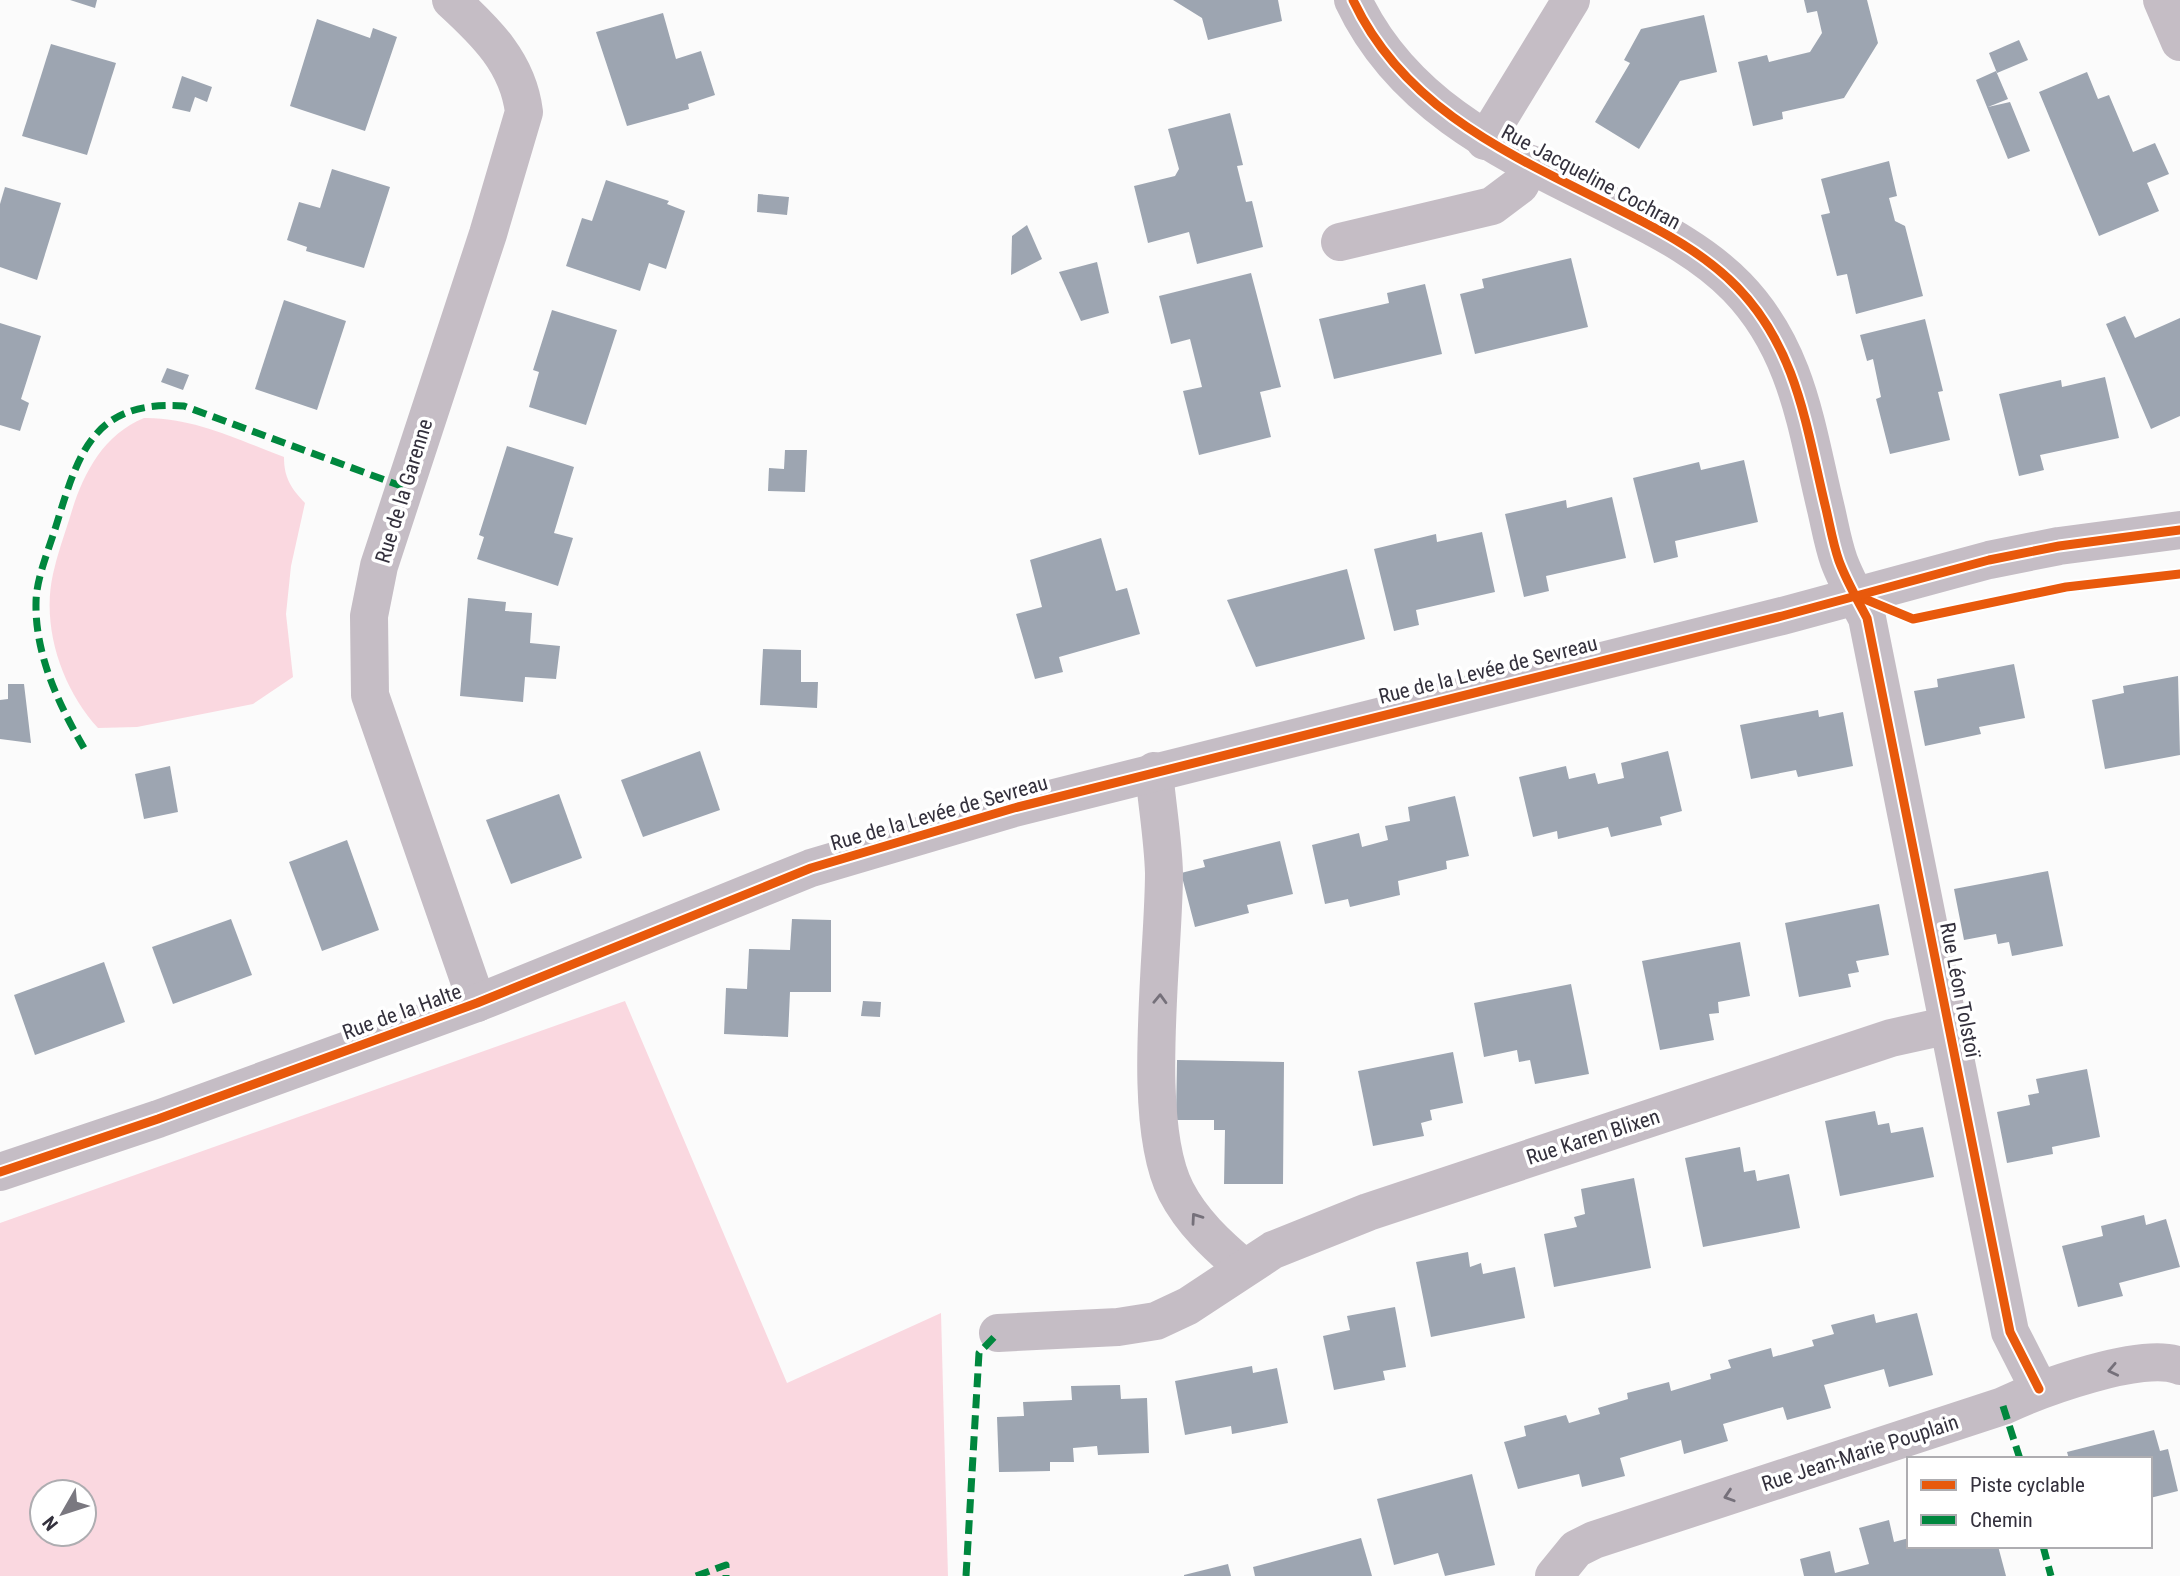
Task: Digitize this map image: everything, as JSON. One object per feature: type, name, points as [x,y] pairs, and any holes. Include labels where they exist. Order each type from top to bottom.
[{"type":"street","name":"Rue de la Garenne","points":[[451,0],[485,32],[513,69],[522,92],[524,112],[504,186],[379,566],[369,617],[368,646],[370,695],[477,1003]]},
{"type":"street","name":"Rue Jacqueline Cochran","points":[[1353,0],[1381,48],[1415,88],[1449,117],[1485,141],[1681,243],[1736,286],[1759,313],[1780,342],[1796,383],[1839,560],[1855,595]]},
{"type":"street","name":"Rue Jacqueline Cochran","points":[[1485,141],[1572,0]]},
{"type":"street","points":[[2162,0],[2180,43]]},
{"type":"street","name":"Rue Jacqueline Cochran","points":[[1340,242],[1492,206],[1520,186],[1531,164]]},
{"type":"street","name":"Rue de la Levée de Sevreau","points":[[811,869],[1014,808],[1154,771],[1989,560],[2059,546],[2180,530]]},
{"type":"street","name":"Rue Léon Tolstoï","points":[[1855,595],[1867,618],[2010,1332],[2039,1389]]},
{"type":"street","points":[[1154,771],[1164,870],[1157,1094],[1163,1148],[1176,1191],[1210,1239],[1242,1267]]},
{"type":"street","name":"Rue de la Halte","points":[[0,1172],[158,1119],[477,1003],[811,869]]},
{"type":"street","name":"Rue Karen Blixen","points":[[998,1334],[1118,1327],[1156,1321],[1188,1306],[1242,1267],[1273,1250],[1368,1212],[1891,1038],[1950,1025]]},
{"type":"street","name":"Rue Jean-Marie Pouplain","points":[[1553,1576],[1576,1549],[1594,1540],[2003,1406],[2039,1389],[2138,1365],[2157,1362],[2180,1366]]},
{"type":"shaded area","points":[[144,418],[198,425],[284,457],[289,482],[305,503],[291,566],[286,614],[293,677],[253,704],[137,727],[98,728],[74,695],[57,656],[52,636],[50,594],[59,553],[75,502],[88,472],[105,446],[116,435]]},
{"type":"shaded area","points":[[625,1001],[787,1383],[941,1313],[948,1576],[0,1576],[0,1223]]},
{"type":"building","points":[[70,0],[97,0],[95,8]]},
{"type":"building","points":[[1173,0],[1278,0],[1282,21],[1208,40],[1202,18]]},
{"type":"building","points":[[1804,0],[1867,0],[1878,43],[1844,98],[1782,112],[1783,119],[1753,126],[1738,62],[1767,55],[1769,62],[1810,52],[1822,33],[1817,11],[1807,13]]},
{"type":"building","points":[[663,13],[676,59],[701,51],[715,95],[688,104],[689,109],[627,126],[596,32]]},
{"type":"building","points":[[1704,15],[1717,72],[1680,81],[1639,149],[1595,122],[1630,63],[1624,60],[1641,29]]},
{"type":"building","points":[[317,19],[370,38],[373,28],[397,37],[365,131],[290,106]]},
{"type":"building","points":[[2019,40],[2028,60],[1997,73],[1989,53]]},
{"type":"building","points":[[51,44],[116,63],[87,155],[22,136]]},
{"type":"building","points":[[1996,71],[2008,99],[1988,107],[2010,102],[2030,151],[2008,159],[1976,80]]},
{"type":"building","points":[[2087,72],[2098,99],[2109,95],[2133,152],[2155,143],[2169,174],[2147,183],[2159,211],[2099,236],[2039,92]]},
{"type":"building","points":[[182,76],[212,87],[207,102],[195,97],[190,112],[172,108]]},
{"type":"building","points":[[1230,113],[1243,165],[1237,166],[1246,202],[1252,201],[1263,247],[1197,264],[1189,232],[1148,243],[1134,186],[1175,176],[1179,169],[1168,129]]},
{"type":"building","points":[[1889,161],[1897,196],[1889,198],[1895,221],[1905,226],[1923,296],[1856,314],[1847,274],[1837,276],[1821,215],[1830,213],[1821,179]]},
{"type":"building","points":[[332,169],[390,187],[364,268],[306,251],[307,247],[287,240],[299,202],[320,208]]},
{"type":"building","points":[[606,180],[669,201],[667,204],[685,211],[666,269],[649,263],[640,291],[566,266],[582,218],[592,221]]},
{"type":"building","points":[[5,187],[61,203],[37,280],[0,267],[0,204]]},
{"type":"building","points":[[758,194],[789,197],[787,215],[757,212]]},
{"type":"building","points":[[1027,225],[1042,259],[1011,275],[1012,236]]},
{"type":"building","points":[[1571,258],[1588,327],[1475,354],[1460,294],[1484,288],[1482,279]]},
{"type":"building","points":[[1097,262],[1109,313],[1081,321],[1059,272]]},
{"type":"building","points":[[1251,273],[1281,387],[1260,392],[1271,437],[1199,455],[1183,391],[1202,387],[1190,339],[1171,344],[1159,296]]},
{"type":"building","points":[[1425,284],[1442,354],[1334,379],[1319,319],[1389,303],[1387,293]]},
{"type":"building","points":[[284,300],[346,321],[317,410],[255,389]]},
{"type":"building","points":[[552,310],[617,330],[586,425],[529,407],[539,372],[533,370]]},
{"type":"building","points":[[2125,316],[2135,338],[2180,318],[2180,416],[2151,429],[2106,324]]},
{"type":"building","points":[[1925,319],[1943,391],[1938,392],[1950,440],[1890,454],[1876,399],[1881,397],[1873,359],[1867,361],[1860,335]]},
{"type":"building","points":[[0,323],[41,336],[21,399],[29,403],[20,431],[0,425]]},
{"type":"building","points":[[167,368],[189,375],[183,390],[161,382]]},
{"type":"building","points":[[2105,377],[2119,438],[2040,455],[2044,470],[2019,476],[1999,394],[2061,380],[2062,387]]},
{"type":"building","points":[[507,446],[574,467],[554,533],[573,538],[558,586],[477,559],[484,537],[479,535]]},
{"type":"building","points":[[785,450],[807,450],[805,492],[768,491],[769,468],[784,469]]},
{"type":"building","points":[[1744,460],[1758,522],[1675,541],[1678,557],[1654,563],[1633,478],[1699,462],[1701,470]]},
{"type":"building","points":[[1612,497],[1626,558],[1546,576],[1549,591],[1524,597],[1505,514],[1566,500],[1567,508]]},
{"type":"building","points":[[1482,532],[1495,592],[1416,610],[1419,625],[1394,631],[1374,549],[1436,534],[1437,542]]},
{"type":"building","points":[[1101,538],[1116,591],[1127,588],[1140,634],[1059,657],[1063,672],[1035,679],[1016,614],[1042,607],[1030,560]]},
{"type":"building","points":[[1347,569],[1365,639],[1256,667],[1227,600]]},
{"type":"building","points":[[468,598],[506,602],[505,611],[532,613],[530,643],[560,646],[556,679],[525,677],[523,702],[460,696]]},
{"type":"building","points":[[763,649],[801,650],[801,682],[818,682],[817,708],[760,705]]},
{"type":"building","points":[[2014,664],[2025,718],[1979,727],[1981,734],[1925,746],[1914,691],[1938,687],[1937,679]]},
{"type":"building","points":[[2178,676],[2180,755],[2105,769],[2092,700],[2124,693],[2123,686]]},
{"type":"building","points":[[8,684],[24,684],[31,743],[0,739],[0,700],[8,699]]},
{"type":"building","points":[[1818,710],[1819,717],[1843,712],[1853,766],[1798,777],[1796,770],[1751,779],[1740,725]]},
{"type":"building","points":[[700,751],[720,810],[643,837],[621,780]]},
{"type":"building","points":[[1668,751],[1682,811],[1660,817],[1662,825],[1611,837],[1608,827],[1558,839],[1557,831],[1533,837],[1519,777],[1566,766],[1569,779],[1595,773],[1598,784],[1624,778],[1621,763]]},
{"type":"building","points":[[170,766],[178,812],[144,819],[135,774]]},
{"type":"building","points":[[559,794],[582,858],[511,884],[486,820]]},
{"type":"building","points":[[1455,796],[1469,856],[1446,861],[1447,869],[1398,881],[1400,895],[1350,907],[1348,899],[1325,904],[1312,845],[1359,833],[1362,847],[1388,840],[1385,826],[1410,821],[1408,807]]},
{"type":"building","points":[[347,840],[379,930],[322,951],[289,862]]},
{"type":"building","points":[[1280,841],[1293,894],[1247,905],[1249,913],[1195,927],[1181,873],[1205,867],[1203,860]]},
{"type":"building","points":[[2048,871],[2063,946],[2012,956],[2009,942],[1998,944],[1996,934],[1964,940],[1954,889]]},
{"type":"building","points":[[1879,904],[1889,955],[1856,961],[1859,972],[1848,974],[1851,987],[1799,997],[1785,923]]},
{"type":"building","points":[[231,919],[252,975],[173,1004],[152,947]]},
{"type":"building","points":[[792,919],[831,920],[831,992],[790,992],[788,1037],[724,1034],[726,988],[747,989],[749,949],[790,950]]},
{"type":"building","points":[[1740,942],[1750,996],[1718,1002],[1719,1013],[1709,1014],[1714,1040],[1660,1050],[1642,961]]},
{"type":"building","points":[[104,962],[125,1022],[35,1055],[14,995]]},
{"type":"building","points":[[1571,984],[1589,1074],[1535,1084],[1530,1060],[1519,1062],[1517,1050],[1484,1057],[1474,1003]]},
{"type":"building","points":[[863,1001],[881,1002],[880,1017],[861,1016]]},
{"type":"building","points":[[1453,1052],[1463,1103],[1430,1110],[1432,1120],[1421,1123],[1424,1136],[1373,1146],[1358,1071]]},
{"type":"building","points":[[1177,1060],[1284,1062],[1283,1184],[1224,1184],[1225,1130],[1214,1130],[1214,1120],[1176,1120]]},
{"type":"building","points":[[2087,1069],[2100,1137],[2052,1147],[2053,1154],[2007,1163],[1997,1112],[2030,1105],[2028,1095],[2039,1093],[2036,1079]]},
{"type":"building","points":[[1875,1111],[1878,1125],[1889,1123],[1891,1133],[1923,1127],[1934,1177],[1840,1196],[1825,1121]]},
{"type":"building","points":[[1740,1147],[1744,1172],[1755,1170],[1757,1181],[1789,1174],[1800,1228],[1703,1247],[1685,1158]]},
{"type":"building","points":[[1634,1178],[1651,1268],[1554,1287],[1544,1234],[1577,1227],[1574,1217],[1585,1214],[1581,1189]]},
{"type":"building","points":[[2144,1215],[2146,1225],[2166,1219],[2180,1267],[2119,1283],[2123,1296],[2078,1307],[2062,1246],[2103,1236],[2101,1226]]},
{"type":"building","points":[[1468,1252],[1470,1267],[1481,1263],[1483,1274],[1515,1267],[1525,1318],[1431,1337],[1416,1262]]},
{"type":"building","points":[[1395,1307],[1406,1367],[1383,1371],[1385,1380],[1334,1390],[1323,1336],[1350,1330],[1347,1316]]},
{"type":"building","points":[[1917,1313],[1933,1375],[1889,1387],[1884,1369],[1824,1385],[1831,1408],[1787,1420],[1783,1407],[1723,1424],[1728,1441],[1684,1454],[1681,1440],[1620,1458],[1625,1476],[1582,1487],[1579,1474],[1518,1489],[1504,1442],[1526,1436],[1524,1426],[1566,1415],[1569,1423],[1600,1414],[1598,1408],[1628,1399],[1627,1393],[1669,1382],[1671,1391],[1711,1379],[1710,1374],[1731,1368],[1728,1360],[1771,1348],[1773,1357],[1814,1346],[1812,1340],[1834,1334],[1831,1325],[1874,1314],[1876,1323]]},
{"type":"building","points":[[1252,1366],[1253,1373],[1277,1368],[1288,1423],[1232,1434],[1231,1426],[1185,1435],[1175,1381]]},
{"type":"building","points":[[1120,1385],[1121,1399],[1147,1398],[1149,1453],[1098,1455],[1097,1446],[1073,1448],[1074,1462],[1050,1462],[1050,1471],[999,1472],[997,1417],[1024,1416],[1023,1402],[1072,1400],[1071,1386]]},
{"type":"building","points":[[2154,1430],[2160,1451],[2168,1449],[2178,1491],[2152,1498],[2152,1457],[2068,1457],[2067,1452]]},
{"type":"building","points":[[1472,1474],[1495,1565],[1445,1576],[1438,1553],[1394,1565],[1377,1499]]},
{"type":"building","points":[[1889,1520],[1894,1542],[1907,1539],[1907,1548],[1999,1548],[2006,1576],[1804,1576],[1800,1559],[1830,1551],[1835,1573],[1869,1564],[1859,1528]]},
{"type":"building","points":[[1361,1538],[1372,1576],[1255,1576],[1253,1567]]},
{"type":"building","points":[[1228,1564],[1231,1576],[1184,1576],[1184,1575]]},
{"type":"marked path","points":[[84,748],[50,679],[40,642],[36,603],[43,564],[73,475],[83,453],[95,436],[110,422],[129,412],[154,406],[184,406],[404,487]]},
{"type":"marked path","points":[[966,1576],[979,1353],[998,1333]]},
{"type":"marked path","points":[[2003,1406],[2019,1457]]},
{"type":"marked path","points":[[2044,1548],[2051,1576]]},
{"type":"marked path","points":[[696,1576],[726,1565],[726,1576]]},
{"type":"cycle path","points":[[1353,0],[1376,39],[1403,73],[1434,102],[1468,128],[1505,151],[1682,244],[1725,275],[1758,311],[1787,363],[1805,419],[1833,542],[1848,582],[1867,618],[2010,1332],[2039,1389]]},
{"type":"cycle path","points":[[0,1172],[158,1119],[477,1003],[811,868],[1014,808],[1782,616],[1989,560],[2059,546],[2180,530]]},
{"type":"cycle path","points":[[1855,595],[1913,619],[2066,587],[2180,574]]}]
